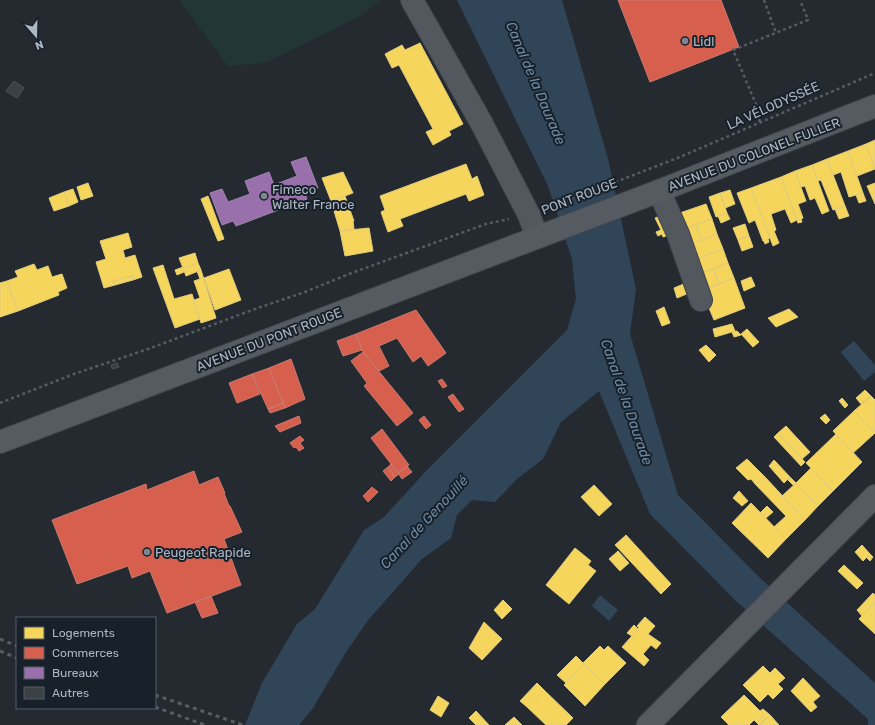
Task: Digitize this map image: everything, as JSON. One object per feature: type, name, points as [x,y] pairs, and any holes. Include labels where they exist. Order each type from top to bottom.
[{"type":"main road","name":"AVENUE DU COLONEL FULLER","points":[[633,201],[875,106]]},
{"type":"main road","name":"PONT ROUGE","points":[[537,237],[633,201]]},
{"type":"main road","name":"AVENUE DU PONT ROUGE","points":[[0,442],[537,237]]},
{"type":"main road","points":[[648,725],[875,496]]},
{"type":"lane","points":[[412,0],[482,124],[529,215],[537,237]]},
{"type":"lane","points":[[659,191],[678,234],[701,300]]},
{"type":"path","points":[[764,0],[776,32]]},
{"type":"path","points":[[759,122],[761,116],[732,50],[808,20],[800,0]]},
{"type":"path","name":"LA VÉLODYSSÉE","points":[[630,177],[875,73]]},
{"type":"path","name":"PONT ROUGE","points":[[0,403],[74,374],[305,292],[349,274],[486,224],[529,215],[630,177]]},
{"type":"green space","points":[[179,0],[380,0],[361,16],[265,63],[228,66]]},
{"type":"water","points":[[457,0],[562,0],[608,159],[636,289],[630,334],[678,495],[759,577],[875,683],[875,725],[868,725],[868,719],[736,601],[650,514],[599,391],[561,422],[543,459],[517,479],[495,502],[472,500],[457,515],[451,538],[422,559],[369,619],[346,652],[313,708],[299,725],[245,725],[262,683],[297,624],[315,609],[364,530],[384,517],[427,470],[567,330],[576,299],[572,259],[548,186]]},
{"type":"water","points":[[854,341],[875,365],[875,372],[864,381],[841,352]]},
{"type":"water","points":[[600,595],[618,610],[609,621],[592,606]]},
{"type":"building: Logements","points":[[420,43],[463,124],[449,131],[451,135],[433,145],[426,132],[433,129],[399,65],[392,68],[385,54],[402,45],[405,50]]},
{"type":"building: Logements","points":[[875,140],[875,168],[866,144]]},
{"type":"building: Logements","points":[[866,144],[875,169],[857,176],[848,151]]},
{"type":"building: Logements","points":[[848,151],[863,193],[849,197],[841,172],[833,175],[827,159]]},
{"type":"building: Logements","points":[[827,159],[845,206],[833,210],[821,180],[818,181],[812,165]]},
{"type":"building: Logements","points":[[466,164],[472,179],[477,176],[484,195],[469,201],[466,194],[400,219],[403,226],[388,232],[381,212],[385,210],[380,196]]},
{"type":"building: Logements","points":[[812,165],[829,211],[822,214],[815,198],[810,200],[805,186],[801,187],[795,171]]},
{"type":"building: Logements","points":[[795,171],[806,201],[798,204],[803,218],[801,219],[802,222],[798,223],[781,177]]},
{"type":"building: Logements","points":[[343,172],[353,193],[331,201],[322,178]]},
{"type":"building: Logements","points":[[781,177],[797,220],[791,223],[785,209],[771,214],[776,230],[774,231],[779,243],[773,246],[751,188]]},
{"type":"building: Logements","points":[[88,183],[93,196],[81,200],[77,187]]},
{"type":"building: Logements","points":[[875,183],[875,204],[867,186]]},
{"type":"building: Logements","points":[[751,188],[770,238],[768,239],[769,242],[765,244],[755,220],[749,223],[737,193]]},
{"type":"building: Logements","points":[[73,189],[78,202],[69,206],[64,192]]},
{"type":"building: Logements","points":[[730,190],[735,204],[725,208],[720,193]]},
{"type":"building: Logements","points":[[64,192],[69,206],[54,211],[49,198]]},
{"type":"building: Logements","points":[[720,193],[727,213],[716,217],[709,197]]},
{"type":"building: Logements","points":[[863,193],[866,201],[859,203],[856,195]]},
{"type":"building: Logements","points":[[208,196],[224,239],[218,241],[201,199]]},
{"type":"building: Logements","points":[[345,196],[354,221],[354,229],[340,231],[331,201]]},
{"type":"building: Logements","points":[[706,204],[712,219],[680,231],[674,215]]},
{"type":"building: Logements","points":[[845,206],[849,216],[839,219],[835,209]]},
{"type":"building: Logements","points":[[667,213],[675,233],[663,237],[662,234],[658,236],[656,232],[661,230],[655,218]]},
{"type":"building: Logements","points":[[727,213],[730,219],[721,223],[718,216]]},
{"type":"building: Logements","points":[[712,219],[717,234],[702,240],[696,225]]},
{"type":"building: Logements","points":[[745,224],[749,236],[738,240],[733,228]]},
{"type":"building: Logements","points":[[696,225],[702,240],[686,246],[680,231]]},
{"type":"building: Logements","points":[[369,228],[373,251],[345,256],[340,231]]},
{"type":"building: Logements","points":[[128,233],[132,247],[123,250],[125,258],[135,255],[142,277],[133,280],[132,276],[113,281],[115,285],[104,288],[96,262],[106,259],[100,241]]},
{"type":"building: Logements","points":[[717,234],[723,249],[691,261],[686,246]]},
{"type":"building: Logements","points":[[749,236],[753,247],[742,251],[738,240]]},
{"type":"building: Logements","points":[[723,249],[728,263],[696,275],[691,261]]},
{"type":"building: Logements","points":[[195,253],[198,263],[183,268],[179,258]]},
{"type":"building: Logements","points":[[198,263],[201,270],[186,276],[183,268]]},
{"type":"building: Logements","points":[[728,263],[734,278],[719,284],[713,269]]},
{"type":"building: Logements","points":[[34,264],[37,270],[48,266],[52,277],[62,274],[67,288],[58,292],[59,295],[18,311],[7,281],[18,277],[15,271]]},
{"type":"building: Logements","points":[[163,265],[174,299],[192,294],[200,319],[175,328],[153,268]]},
{"type":"building: Logements","points":[[183,267],[184,272],[177,275],[175,270]]},
{"type":"building: Logements","points":[[229,269],[241,300],[215,310],[204,278]]},
{"type":"building: Logements","points":[[713,269],[719,284],[702,291],[696,275]]},
{"type":"building: Logements","points":[[201,270],[216,318],[201,323],[194,300],[200,298],[194,281],[200,279],[197,271]]},
{"type":"building: Logements","points":[[132,276],[133,280],[115,285],[113,281]]},
{"type":"building: Logements","points":[[751,277],[755,286],[744,291],[741,281]]},
{"type":"building: Logements","points":[[734,278],[745,308],[714,320],[702,291]]},
{"type":"building: Logements","points":[[7,281],[18,311],[0,317],[0,283]]},
{"type":"building: Logements","points":[[686,283],[689,293],[677,298],[674,288]]},
{"type":"building: Logements","points":[[664,307],[670,323],[662,326],[656,311]]},
{"type":"building: Logements","points":[[789,309],[798,317],[776,327],[768,318]]},
{"type":"building: Logements","points":[[732,324],[735,331],[715,337],[713,329]]},
{"type":"building: Logements","points":[[747,329],[759,342],[753,347],[741,334]]},
{"type":"building: Logements","points":[[737,331],[741,335],[734,337],[732,332]]},
{"type":"building: Logements","points":[[706,345],[716,355],[709,362],[699,350]]},
{"type":"building: Logements","points":[[865,390],[871,396],[861,404],[856,398]]},
{"type":"building: Logements","points":[[871,396],[875,400],[875,433],[854,411]]},
{"type":"building: Logements","points":[[842,398],[848,405],[845,408],[839,401]]},
{"type":"building: Logements","points":[[854,411],[875,433],[853,453],[833,431]]},
{"type":"building: Logements","points":[[825,414],[830,420],[826,424],[820,418]]},
{"type":"building: Logements","points":[[786,426],[810,452],[802,459],[778,433]]},
{"type":"building: Logements","points":[[778,433],[805,462],[801,466],[774,437]]},
{"type":"building: Logements","points":[[836,434],[862,462],[833,491],[806,463]]},
{"type":"building: Logements","points":[[747,459],[765,477],[756,485],[751,479],[748,480],[736,468]]},
{"type":"building: Logements","points":[[774,460],[790,477],[784,483],[769,466]]},
{"type":"building: Logements","points":[[811,468],[833,491],[818,506],[796,483]]},
{"type":"building: Logements","points":[[765,477],[805,520],[786,539],[774,527],[786,516],[756,485]]},
{"type":"building: Logements","points":[[790,477],[796,483],[793,485],[788,480]]},
{"type":"building: Logements","points":[[796,483],[818,506],[805,520],[782,496]]},
{"type":"building: Logements","points":[[594,485],[612,504],[599,516],[581,497]]},
{"type":"building: Logements","points":[[739,491],[748,501],[742,506],[733,498]]},
{"type":"building: Logements","points":[[751,503],[786,539],[768,558],[732,523]]},
{"type":"building: Logements","points":[[767,506],[773,512],[766,518],[760,513]]},
{"type":"building: Logements","points":[[626,535],[671,584],[661,594],[615,545]]},
{"type":"building: Logements","points":[[862,545],[870,554],[863,561],[855,552]]},
{"type":"building: Logements","points":[[575,548],[591,561],[588,565],[596,571],[569,604],[546,585]]},
{"type":"building: Logements","points":[[618,551],[629,563],[620,571],[609,559]]},
{"type":"building: Logements","points":[[870,554],[873,557],[870,561],[867,558]]},
{"type":"building: Logements","points":[[844,565],[863,583],[857,589],[838,571]]},
{"type":"building: Logements","points":[[873,593],[875,595],[875,602],[862,616],[857,610]]},
{"type":"building: Logements","points":[[503,600],[512,609],[502,619],[494,610]]},
{"type":"building: Logements","points":[[875,602],[875,634],[859,619]]},
{"type":"building: Logements","points":[[645,617],[655,626],[648,634],[661,643],[656,649],[651,645],[643,654],[649,660],[644,666],[622,647],[639,628],[637,626]]},
{"type":"building: Logements","points":[[484,622],[502,639],[482,660],[469,648]]},
{"type":"building: Logements","points":[[634,625],[638,629],[632,636],[627,633]]},
{"type":"building: Logements","points":[[600,646],[604,650],[608,646],[626,663],[605,684],[583,663]]},
{"type":"building: Logements","points":[[576,656],[584,664],[566,683],[557,675]]},
{"type":"building: Logements","points":[[584,664],[605,684],[585,706],[564,685]]},
{"type":"building: Logements","points":[[763,666],[770,673],[775,668],[785,678],[778,684],[783,689],[773,699],[768,694],[760,702],[743,685]]},
{"type":"building: Logements","points":[[803,678],[820,696],[813,702],[817,707],[811,712],[791,691]]},
{"type":"building: Logements","points":[[537,683],[544,690],[527,707],[520,701]]},
{"type":"building: Logements","points":[[544,690],[573,718],[566,725],[546,725],[527,707]]},
{"type":"building: Logements","points":[[744,695],[764,715],[757,723],[754,720],[749,725],[729,725],[721,717]]},
{"type":"building: Logements","points":[[438,696],[449,703],[441,717],[430,710]]},
{"type":"building: Logements","points":[[763,709],[770,715],[759,725],[757,723],[764,715],[760,711]]},
{"type":"building: Logements","points":[[476,711],[489,725],[476,725],[469,718]]},
{"type":"building: Logements","points":[[770,715],[779,725],[760,725]]},
{"type":"building: Logements","points":[[514,717],[522,725],[505,725]]},
{"type":"building: Commerces","name":"Lidl","points":[[618,0],[721,0],[739,47],[650,82]]},
{"type":"building: Commerces","points":[[416,310],[446,353],[428,366],[421,356],[413,362],[397,338],[379,346],[389,366],[379,371],[363,352],[356,334]]},
{"type":"building: Commerces","points":[[356,334],[362,350],[343,356],[337,341]]},
{"type":"building: Commerces","points":[[363,352],[413,413],[397,426],[364,386],[367,383],[351,361]]},
{"type":"building: Commerces","points":[[291,359],[305,399],[285,408],[269,368]]},
{"type":"building: Commerces","points":[[269,368],[283,403],[268,409],[252,374]]},
{"type":"building: Commerces","points":[[252,374],[260,394],[237,403],[229,383]]},
{"type":"building: Commerces","points":[[442,379],[447,386],[443,388],[438,381]]},
{"type":"building: Commerces","points":[[453,394],[464,409],[459,412],[448,397]]},
{"type":"building: Commerces","points":[[283,403],[285,408],[270,413],[268,409]]},
{"type":"building: Commerces","points":[[299,416],[301,423],[280,432],[275,426]]},
{"type":"building: Commerces","points":[[424,416],[431,425],[426,429],[419,420]]},
{"type":"building: Commerces","points":[[382,429],[409,465],[398,473],[371,438]]},
{"type":"building: Commerces","points":[[300,436],[304,440],[300,443],[304,448],[299,451],[290,443]]},
{"type":"building: Commerces","points":[[391,464],[399,474],[395,477],[388,467]]},
{"type":"building: Commerces","points":[[407,466],[412,472],[402,479],[398,473]]},
{"type":"building: Commerces","points":[[388,467],[395,477],[391,481],[383,471]]},
{"type":"building: Commerces","name":"Peugeot Rapide","points":[[194,471],[199,485],[218,477],[229,506],[242,532],[224,539],[241,585],[167,613],[150,571],[132,578],[128,566],[77,584],[52,520],[146,484],[147,490]]},
{"type":"building: Commerces","points":[[372,487],[378,492],[368,502],[363,496]]},
{"type":"building: Commerces","points":[[211,596],[218,613],[202,618],[195,602]]},
{"type":"building: Bureaux","points":[[306,157],[318,188],[305,193],[307,199],[236,226],[233,221],[222,225],[210,193],[222,189],[228,202],[250,194],[245,181],[269,172],[274,185],[297,176],[291,162]]},
{"type":"building: Autres","points":[[14,81],[24,88],[17,98],[6,91]]},
{"type":"building: Autres","points":[[117,363],[119,367],[112,369],[111,365]]},
{"type":"railway","points":[[0,639],[16,646]]},
{"type":"railway","points":[[0,651],[16,658]]},
{"type":"railway","points":[[156,695],[243,725]]},
{"type":"railway","points":[[156,707],[205,725]]},
{"type":"place","name":"Lidl","points":[[685,41]]},
{"type":"place","name":"Fimeco Walter France","points":[[264,196]]},
{"type":"place","name":"Peugeot Rapide","points":[[147,552]]},
{"type":"water label","name":"Canal de la Daurade","points":[[536,83]]},
{"type":"water label","name":"Canal de la Daurade","points":[[627,402]]},
{"type":"water label","name":"Canal de Genouillé","points":[[424,522]]}]
